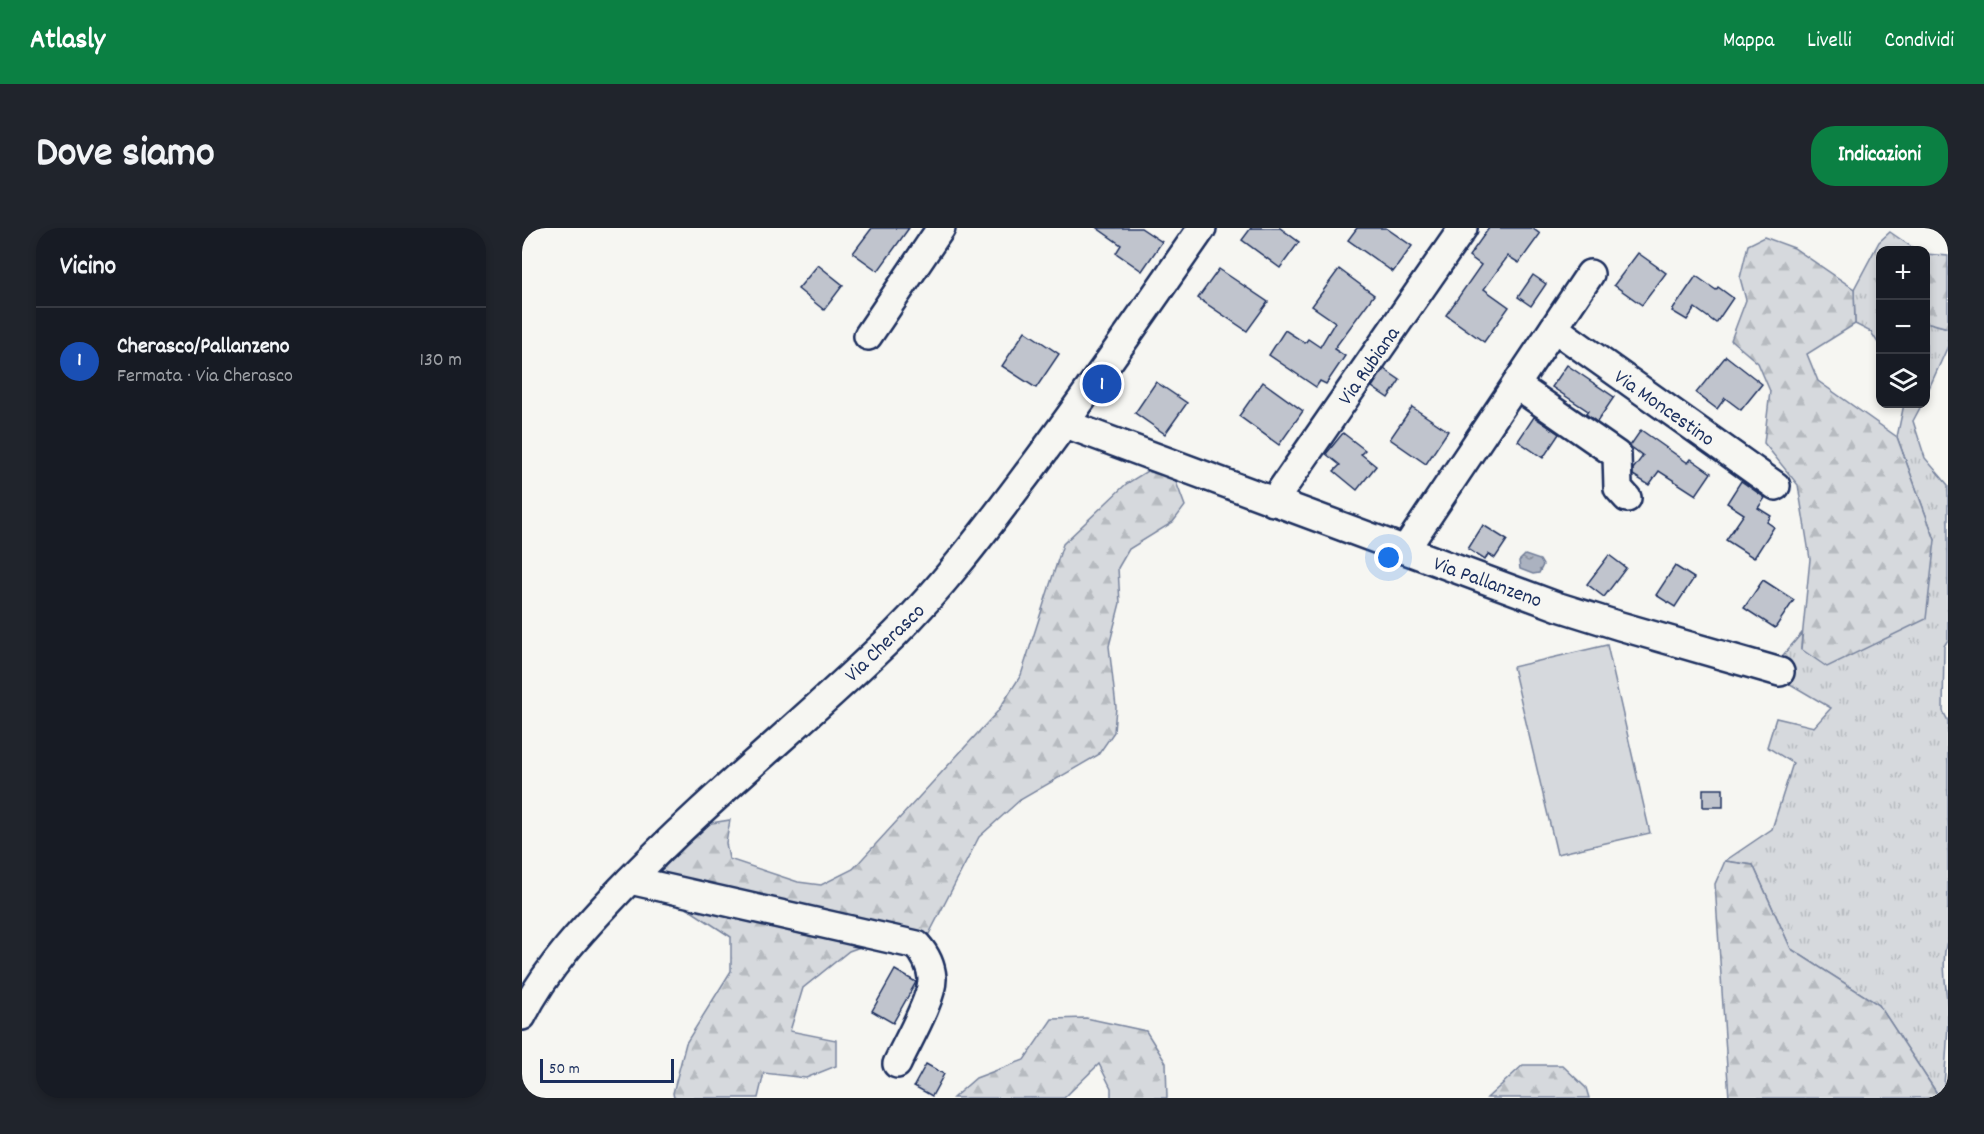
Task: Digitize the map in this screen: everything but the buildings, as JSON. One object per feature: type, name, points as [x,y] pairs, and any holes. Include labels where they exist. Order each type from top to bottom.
[{"type":"street","points":[[868,336],[941,228]]},
{"type":"street","name":"Via Cherasco","points":[[522,1016],[529,1002],[558,961],[590,922],[630,880],[894,635],[934,594],[1066,424],[1202,228]]},
{"type":"street","name":"Via Rubiana","points":[[1273,502],[1463,228]]},
{"type":"street","points":[[1405,550],[1590,274]]},
{"type":"street","name":"Via Moncestino","points":[[1554,328],[1776,486]]},
{"type":"street","points":[[1516,385],[1617,455],[1618,488],[1627,498]]},
{"type":"street","name":"Via Pallanzeno","points":[[1066,424],[1559,607],[1780,672]]},
{"type":"street","points":[[630,880],[917,945],[927,956],[932,977],[931,991],[897,1064]]},
{"type":"green space","points":[[1890,232],[1910,246],[1877,246]]},
{"type":"green space","points":[[1764,237],[1794,248],[1854,289],[1855,324],[1807,354],[1818,381],[1897,437],[1935,540],[1926,619],[1827,667],[1801,649],[1810,559],[1798,485],[1764,443],[1770,391],[1758,363],[1731,340],[1746,300],[1740,278],[1748,245]]},
{"type":"green space","points":[[1876,248],[1876,340],[1871,332],[1855,324],[1854,289]]},
{"type":"green space","points":[[1930,254],[1948,256],[1948,328],[1930,323]]},
{"type":"green space","points":[[1930,323],[1948,328],[1948,346],[1930,386]]},
{"type":"green space","points":[[1903,408],[1920,408],[1913,421],[1925,458],[1948,485],[1948,640],[1944,646],[1943,711],[1948,721],[1948,938],[1944,966],[1948,1013],[1943,1098],[1940,1098],[1879,1005],[1791,949],[1753,865],[1725,861],[1772,829],[1793,763],[1767,747],[1776,718],[1814,727],[1831,708],[1790,684],[1777,662],[1802,633],[1801,649],[1935,540],[1897,437]]},
{"type":"green space","points":[[1147,471],[1175,479],[1185,506],[1173,522],[1129,549],[1118,568],[1120,603],[1109,646],[1116,707],[1114,732],[1098,755],[1020,800],[979,837],[929,934],[896,934],[849,951],[803,988],[790,1031],[836,1040],[836,1066],[806,1078],[764,1073],[758,1098],[674,1098],[673,1093],[686,1043],[731,971],[731,937],[665,894],[659,867],[711,823],[730,820],[726,843],[729,859],[798,882],[821,885],[853,869],[998,711],[1021,675],[1063,544],[1126,484]]},
{"type":"green space","points":[[1607,645],[1650,833],[1557,854],[1513,667]]},
{"type":"green space","points":[[1725,861],[1753,865],[1791,949],[1879,1005],[1940,1098],[1729,1098],[1715,884]]},
{"type":"green space","points":[[1086,1018],[1146,1031],[1166,1063],[1167,1098],[1111,1098],[1111,1088],[1099,1064],[1064,1098],[953,1098],[976,1078],[1024,1060],[1052,1019]]},
{"type":"green space","points":[[1523,1065],[1562,1065],[1586,1088],[1589,1098],[1487,1098]]},
{"type":"water","points":[[1525,555],[1540,560],[1543,565],[1539,573],[1533,574],[1520,569],[1519,561]]},
{"type":"place","name":"Cherasco/Pallanzeno","points":[[1102,384]]}]
